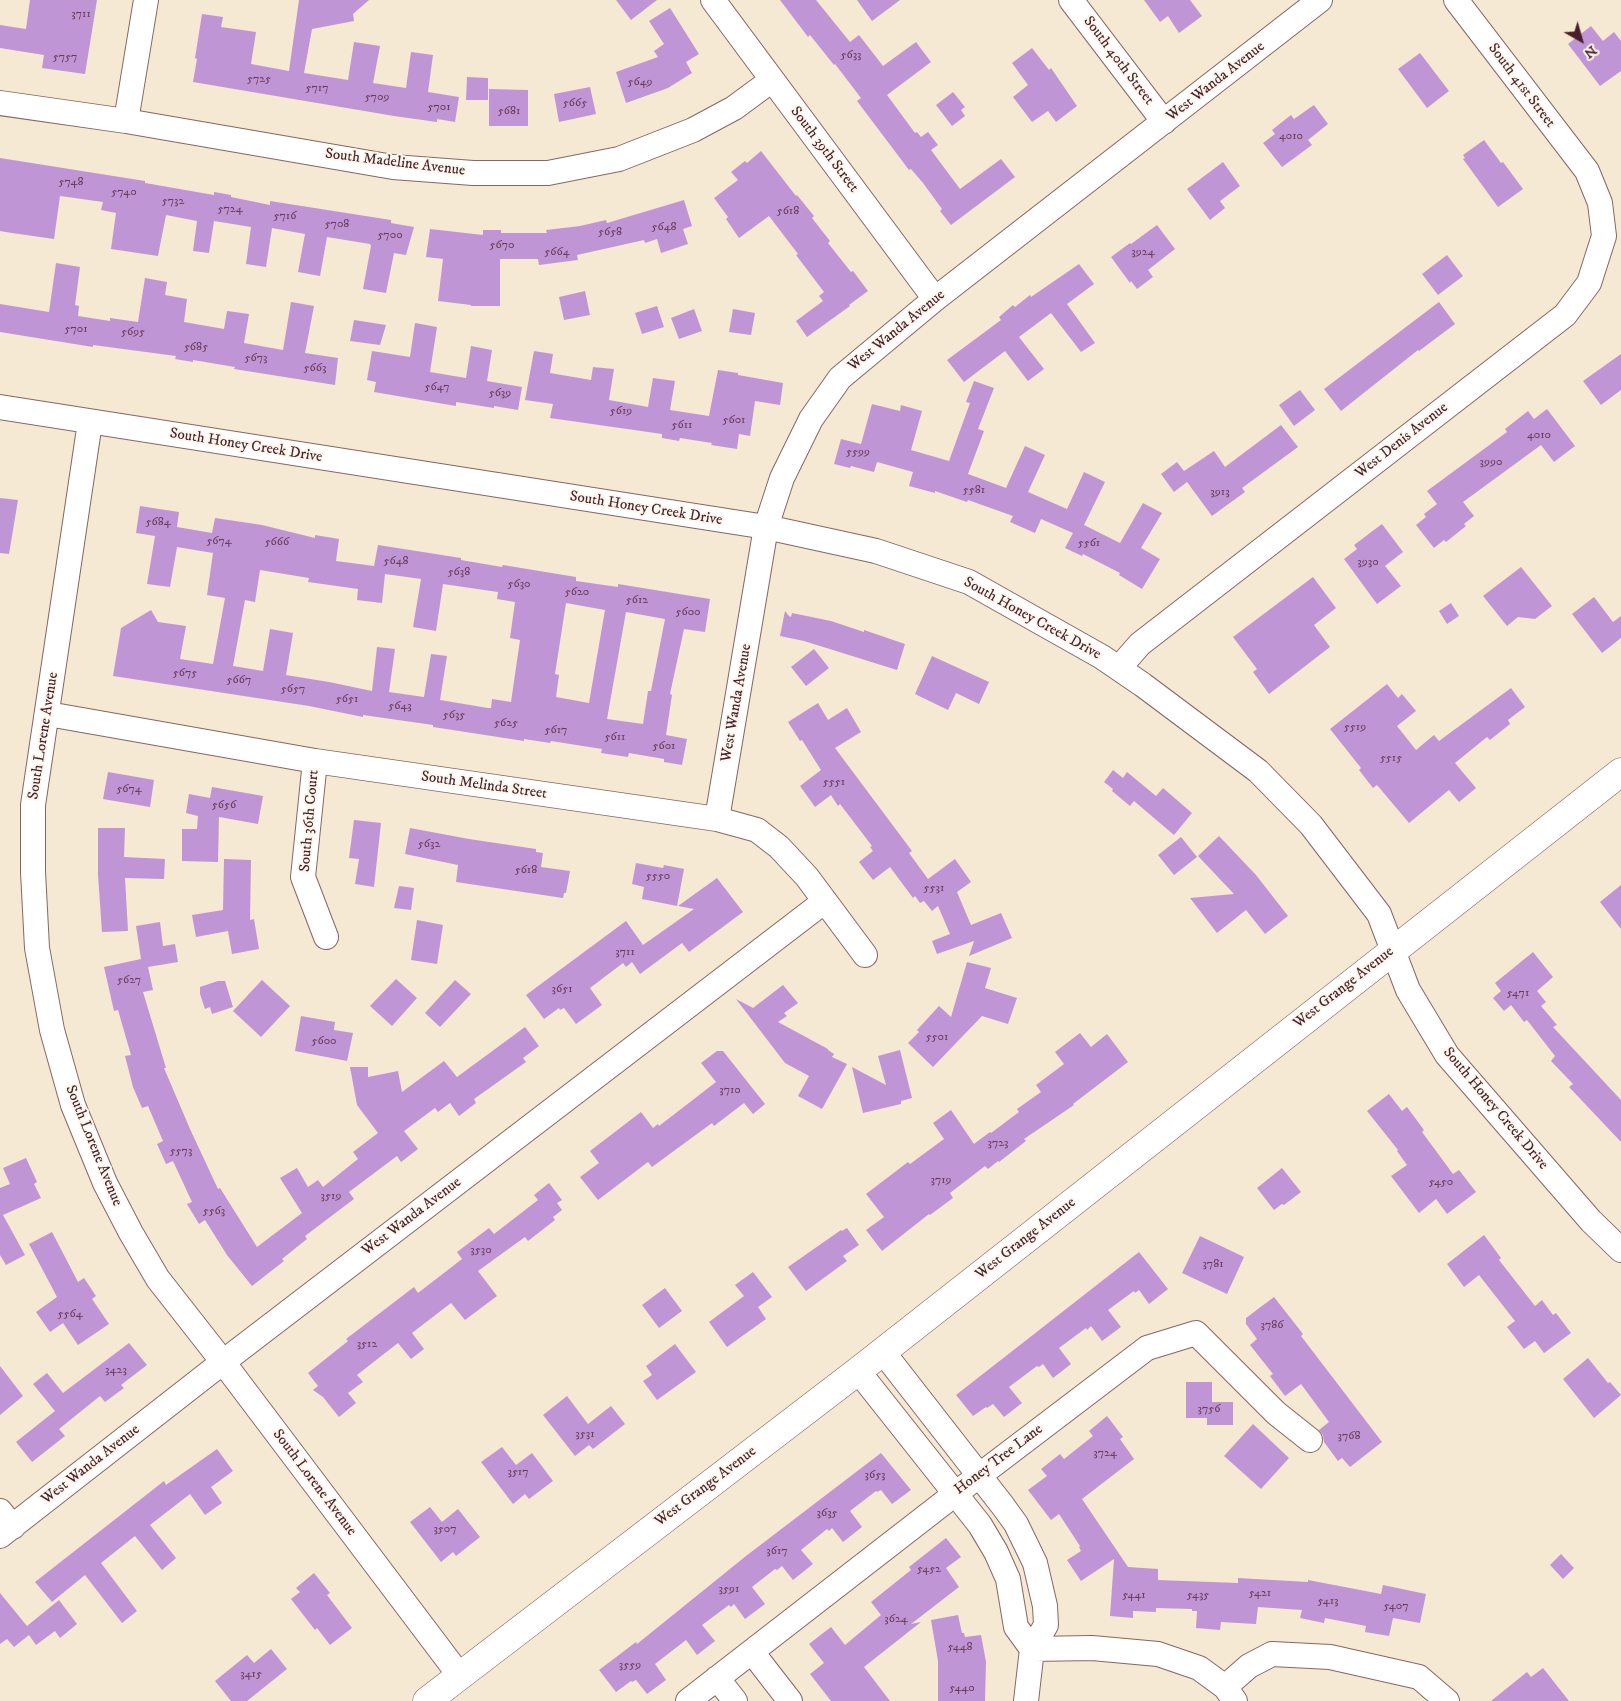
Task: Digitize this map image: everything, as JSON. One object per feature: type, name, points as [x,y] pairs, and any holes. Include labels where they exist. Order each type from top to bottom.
[{"type":"street","points":[[126,122],[146,0]]},
{"type":"street","name":"South 39th Street","points":[[713,0],[935,299]]},
{"type":"street","name":"South 40th Street","points":[[1071,0],[1164,122]]},
{"type":"street","name":"West Wanda Avenue","points":[[717,819],[766,528],[782,478],[811,419],[840,378],[935,299],[1320,0]]},
{"type":"street","name":"South 41st Street","points":[[1456,0],[1587,171]]},
{"type":"street","name":"South Madeline Avenue","points":[[0,102],[393,166],[473,173],[548,172],[618,159],[693,130],[734,108],[772,80]]},
{"type":"street","name":"West Denis Avenue","points":[[1119,668],[1140,644],[1565,315],[1589,283],[1604,236],[1600,203],[1587,171]]},
{"type":"street","name":"South Honey Creek Drive","points":[[0,407],[766,528],[876,550],[969,582],[1119,668],[1258,771],[1311,825],[1380,914],[1408,990],[1447,1055],[1592,1221],[1621,1250]]},
{"type":"street","name":"South Lorene Avenue","points":[[90,422],[33,805],[33,872],[37,948],[52,1030],[73,1105],[105,1183],[158,1279],[460,1676]]},
{"type":"street","name":"South Melinda Street","points":[[48,714],[315,761],[717,819],[757,830],[772,841],[807,877],[865,955]]},
{"type":"street","name":"South 36th Court","points":[[315,761],[303,877],[326,937]]},
{"type":"street","name":"West Grange Avenue","points":[[427,1701],[883,1352],[1621,772]]},
{"type":"street","name":"West Wanda Avenue","points":[[4,1524],[223,1362],[826,901]]},
{"type":"street","name":"Honey Tree Lane","points":[[688,1701],[1147,1348],[1196,1333],[1276,1414],[1310,1440]]},
{"type":"street","points":[[883,1352],[1016,1524],[1035,1563],[1045,1606],[1046,1626],[1032,1648],[1026,1701]]},
{"type":"street","points":[[858,1371],[980,1525],[996,1552],[1008,1579],[1016,1627],[1032,1648]]},
{"type":"street","points":[[1032,1648],[1092,1648],[1158,1654],[1199,1668],[1230,1694],[1250,1666],[1272,1654],[1330,1657],[1419,1677],[1447,1701]]},
{"type":"street","points":[[752,1652],[790,1701]]},
{"type":"street","points":[[717,1678],[736,1701]]},
{"type":"building","points":[[30,0],[97,0],[85,74],[42,68],[44,55],[0,48],[0,25],[26,29]]},
{"type":"building","points":[[299,0],[369,0],[353,14],[354,21],[312,29],[304,73],[348,80],[354,42],[380,46],[373,83],[406,88],[411,52],[433,55],[428,92],[459,97],[455,122],[437,119],[437,122],[394,116],[193,82],[202,14],[223,17],[221,27],[256,32],[251,64],[289,71]]},
{"type":"building","points":[[616,0],[657,0],[631,20]]},
{"type":"building","points":[[780,0],[816,0],[850,42],[859,35],[883,66],[916,42],[931,62],[887,95],[915,133],[917,132],[921,137],[928,132],[938,145],[931,150],[960,189],[1001,159],[1015,177],[951,225],[923,183],[911,169],[909,170],[857,101],[861,98],[810,35],[808,37]]},
{"type":"building","points":[[857,0],[900,0],[872,21]]},
{"type":"building","points":[[1144,0],[1190,0],[1202,16],[1179,33],[1168,16],[1160,22]]},
{"type":"building","points":[[670,8],[699,54],[686,62],[692,73],[668,88],[626,103],[616,72],[658,57],[654,51],[664,44],[649,21]]},
{"type":"building","points":[[1591,26],[1603,41],[1614,32],[1621,41],[1621,71],[1600,86],[1568,44]]},
{"type":"building","points":[[1032,48],[1049,70],[1051,68],[1077,106],[1056,122],[1048,111],[1032,122],[1013,97],[1028,85],[1012,63]]},
{"type":"building","points":[[1420,53],[1449,91],[1427,108],[1398,69]]},
{"type":"building","points":[[467,77],[488,78],[488,100],[466,100]]},
{"type":"building","points":[[590,87],[596,114],[559,122],[554,94]]},
{"type":"building","points":[[489,89],[528,90],[528,126],[489,126]]},
{"type":"building","points":[[953,92],[965,107],[961,110],[965,116],[952,126],[936,105]]},
{"type":"building","points":[[1314,105],[1328,124],[1308,140],[1312,145],[1282,167],[1263,143],[1275,134],[1272,130],[1291,115],[1294,119]]},
{"type":"building","points":[[1484,140],[1523,189],[1498,207],[1463,159],[1465,158],[1463,155]]},
{"type":"building","points":[[761,151],[814,216],[812,218],[830,241],[828,243],[868,291],[807,337],[796,321],[823,301],[819,296],[824,292],[769,216],[739,238],[726,219],[728,217],[714,198],[738,180],[731,172],[745,161],[747,163]]},
{"type":"building","points":[[0,158],[145,181],[145,183],[214,195],[214,192],[270,205],[270,201],[391,220],[391,223],[414,227],[406,255],[394,253],[386,293],[363,289],[370,244],[327,237],[320,276],[298,272],[305,234],[272,228],[266,267],[246,264],[251,227],[214,221],[209,253],[193,251],[197,221],[166,215],[158,256],[111,249],[116,213],[101,210],[103,202],[60,196],[54,239],[0,231]]},
{"type":"building","points":[[1223,162],[1240,186],[1220,201],[1225,208],[1210,220],[1187,189]]},
{"type":"building","points":[[684,200],[692,226],[683,229],[688,244],[661,253],[657,239],[645,243],[644,240],[577,255],[578,260],[539,265],[538,259],[500,259],[500,306],[471,306],[438,301],[443,259],[426,257],[430,229],[483,235],[483,230],[501,230],[501,233],[547,233],[546,230],[580,226],[606,220],[607,223]]},
{"type":"building","points":[[1157,225],[1175,249],[1148,270],[1153,277],[1137,289],[1131,281],[1130,283],[1111,257]]},
{"type":"building","points":[[1447,255],[1463,276],[1438,295],[1422,274]]},
{"type":"building","points":[[56,263],[80,267],[75,305],[79,306],[78,316],[110,321],[110,318],[138,322],[145,278],[167,282],[165,295],[187,299],[184,322],[224,329],[227,311],[249,314],[244,343],[283,350],[291,302],[314,306],[305,353],[338,358],[335,385],[234,369],[235,367],[193,360],[193,362],[175,359],[176,356],[93,345],[93,347],[0,332],[0,304],[49,312]]},
{"type":"building","points":[[1079,264],[1094,284],[1067,304],[1095,343],[1081,352],[1051,313],[1019,337],[1044,369],[1028,381],[1005,351],[964,382],[947,360],[1001,320],[999,317],[1013,305],[1015,307],[1030,295],[1031,297]]},
{"type":"building","points":[[585,291],[590,315],[564,320],[559,297]]},
{"type":"building","points":[[1439,302],[1455,324],[1418,350],[1341,411],[1324,389]]},
{"type":"building","points":[[657,306],[664,327],[642,334],[635,313]]},
{"type":"building","points":[[694,309],[702,331],[679,339],[671,318]]},
{"type":"building","points":[[733,309],[755,313],[751,335],[729,332]]},
{"type":"building","points":[[354,320],[386,325],[380,345],[350,341]]},
{"type":"building","points":[[415,323],[437,327],[430,372],[466,378],[471,346],[492,350],[487,381],[522,387],[518,410],[456,402],[456,406],[374,392],[376,382],[367,380],[372,351],[410,357]]},
{"type":"building","points":[[534,351],[553,354],[550,373],[591,380],[593,367],[614,369],[609,400],[648,407],[653,378],[675,381],[670,410],[709,416],[718,370],[783,383],[780,405],[755,401],[750,436],[739,434],[737,449],[680,438],[679,441],[662,438],[662,434],[550,418],[553,404],[525,400]]},
{"type":"building","points":[[1621,354],[1621,390],[1601,405],[1583,381]]},
{"type":"building","points":[[974,381],[994,388],[978,429],[984,431],[968,474],[1006,488],[1025,446],[1045,455],[1028,492],[1067,509],[1084,472],[1105,482],[1084,525],[1120,543],[1143,503],[1162,513],[1141,548],[1160,559],[1142,589],[1119,575],[1120,573],[1083,554],[1082,556],[1065,548],[1073,533],[1041,519],[1035,533],[1010,522],[1013,516],[968,500],[967,502],[935,491],[935,493],[909,486],[913,472],[877,462],[874,472],[834,464],[841,439],[861,444],[872,404],[900,411],[901,405],[922,411],[911,450],[949,461],[970,403],[966,402]]},
{"type":"building","points":[[1300,390],[1315,410],[1294,426],[1279,405]]},
{"type":"building","points":[[1547,409],[1575,446],[1554,462],[1541,445],[1463,502],[1474,516],[1464,524],[1466,526],[1446,542],[1444,540],[1434,548],[1416,525],[1426,517],[1424,514],[1437,504],[1427,491],[1507,432],[1505,429],[1528,411],[1534,419]]},
{"type":"building","points":[[1281,425],[1298,447],[1242,488],[1245,492],[1212,516],[1187,482],[1174,492],[1161,474],[1177,462],[1184,471],[1214,451],[1225,467]]},
{"type":"building","points":[[0,498],[18,500],[9,554],[0,553]]},
{"type":"building","points":[[140,506],[179,512],[177,527],[212,533],[215,518],[262,525],[315,538],[315,535],[339,539],[336,561],[374,566],[378,545],[461,558],[461,560],[502,567],[503,565],[576,577],[576,581],[618,587],[618,584],[710,599],[705,632],[684,629],[670,694],[672,695],[666,735],[687,739],[682,765],[664,762],[664,759],[629,753],[628,757],[601,753],[602,749],[551,741],[550,743],[524,739],[524,741],[433,727],[433,725],[363,715],[363,717],[309,706],[113,676],[121,628],[151,610],[158,622],[186,626],[180,659],[213,664],[225,598],[207,595],[213,553],[177,547],[170,587],[147,584],[155,536],[136,533]],"holes":[[[260,570],[309,578],[308,582],[358,589],[357,600],[382,603],[385,574],[421,579],[413,627],[436,631],[443,584],[498,592],[497,599],[515,602],[510,638],[520,640],[511,702],[492,699],[491,708],[488,708],[440,700],[447,656],[431,654],[424,697],[389,692],[395,649],[377,647],[372,691],[286,675],[293,633],[270,629],[263,671],[233,666],[245,600],[255,602]],[[566,603],[605,610],[589,703],[556,697],[559,675],[555,674]],[[626,612],[665,619],[651,691],[648,691],[643,724],[607,719]]]},
{"type":"building","points":[[1382,524],[1403,552],[1385,566],[1401,586],[1377,604],[1344,559],[1357,549],[1354,545]]},
{"type":"building","points":[[1521,567],[1552,606],[1535,619],[1518,617],[1507,626],[1483,596]]},
{"type":"building","points":[[1313,577],[1336,608],[1314,625],[1330,647],[1269,694],[1253,672],[1257,669],[1233,637]]},
{"type":"building","points":[[1594,597],[1613,622],[1621,616],[1621,638],[1602,653],[1572,614]]},
{"type":"building","points":[[1451,603],[1459,616],[1447,624],[1439,611]]},
{"type":"building","points":[[785,611],[791,617],[792,613],[831,621],[905,644],[897,670],[804,641],[780,636]]},
{"type":"building","points":[[814,649],[829,668],[806,686],[791,667]]},
{"type":"building","points":[[932,656],[989,682],[979,704],[956,693],[948,710],[915,694]]},
{"type":"building","points":[[1387,684],[1398,698],[1402,694],[1416,711],[1397,726],[1416,750],[1434,735],[1439,741],[1511,688],[1525,707],[1508,720],[1510,724],[1490,740],[1487,737],[1455,763],[1476,788],[1459,802],[1449,790],[1409,823],[1377,785],[1373,788],[1359,770],[1361,768],[1330,729]]},
{"type":"building","points":[[818,703],[828,720],[847,708],[861,732],[835,748],[912,851],[909,853],[928,879],[955,859],[971,882],[957,892],[971,925],[1001,913],[1012,938],[969,956],[974,941],[937,954],[932,941],[950,934],[938,906],[932,911],[924,901],[920,903],[915,896],[913,898],[890,867],[873,880],[859,862],[873,851],[870,847],[872,846],[840,804],[838,806],[831,795],[815,807],[800,786],[821,770],[788,722]]},
{"type":"building","points":[[1113,770],[1123,778],[1127,772],[1156,796],[1163,788],[1192,813],[1174,835],[1134,801],[1130,806],[1112,791],[1113,789],[1104,782]]},
{"type":"building","points":[[108,772],[154,780],[150,807],[103,799]]},
{"type":"building","points":[[212,787],[263,796],[258,824],[219,817],[218,862],[182,861],[182,829],[197,829],[198,816],[186,813],[189,794],[210,798]]},
{"type":"building","points":[[354,820],[381,823],[374,887],[355,884],[359,859],[349,858]]},
{"type":"building","points":[[98,828],[125,828],[124,857],[165,859],[164,879],[125,878],[128,931],[102,932],[98,875]]},
{"type":"building","points":[[410,828],[536,849],[536,852],[543,853],[541,867],[570,871],[566,893],[564,893],[563,898],[456,882],[458,865],[405,854]]},
{"type":"building","points":[[1219,836],[1256,875],[1288,916],[1265,934],[1246,910],[1217,933],[1190,898],[1234,894],[1198,856]]},
{"type":"building","points":[[1181,837],[1197,857],[1174,875],[1158,855]]},
{"type":"building","points":[[224,859],[251,860],[250,920],[254,919],[259,949],[232,954],[228,931],[196,937],[192,915],[223,910]]},
{"type":"building","points":[[636,863],[663,868],[664,865],[684,869],[677,906],[642,899],[644,887],[632,884]]},
{"type":"building","points":[[717,878],[743,912],[689,952],[682,943],[640,974],[632,962],[626,967],[623,963],[590,988],[602,1005],[576,1024],[564,1008],[560,1010],[559,1008],[544,1019],[526,995],[626,921],[643,945],[694,909],[678,906]]},
{"type":"building","points":[[1621,885],[1621,929],[1600,902]]},
{"type":"building","points":[[399,886],[414,888],[411,910],[394,908]]},
{"type":"building","points":[[417,920],[443,925],[437,964],[411,960]]},
{"type":"building","points":[[160,922],[163,946],[175,944],[178,962],[148,967],[153,990],[143,992],[166,1068],[164,1068],[218,1189],[220,1188],[257,1247],[302,1213],[280,1178],[297,1168],[308,1187],[318,1180],[323,1187],[358,1159],[353,1152],[378,1133],[357,1105],[350,1067],[368,1067],[368,1077],[398,1071],[402,1092],[444,1061],[457,1077],[525,1027],[539,1046],[523,1058],[526,1062],[474,1099],[476,1103],[459,1116],[450,1103],[438,1112],[435,1108],[404,1131],[418,1149],[401,1162],[397,1156],[349,1192],[354,1199],[305,1236],[307,1239],[282,1259],[284,1261],[252,1286],[227,1255],[205,1220],[199,1224],[187,1204],[192,1202],[173,1161],[166,1164],[157,1144],[163,1141],[148,1106],[142,1108],[133,1087],[125,1056],[131,1055],[118,1010],[114,1011],[104,967],[141,959],[136,926]]},
{"type":"building","points":[[1533,952],[1553,977],[1537,991],[1546,1002],[1541,1006],[1557,1025],[1553,1027],[1621,1100],[1621,1142],[1569,1087],[1573,1084],[1551,1061],[1555,1056],[1527,1020],[1524,1022],[1511,1005],[1504,1011],[1493,998],[1501,991],[1495,983]]},
{"type":"building","points":[[967,962],[991,968],[985,988],[1017,998],[1008,1024],[982,1016],[933,1067],[908,1043],[939,1006],[951,1017]]},
{"type":"building","points":[[396,979],[417,998],[392,1026],[370,1006]]},
{"type":"building","points":[[262,980],[290,1006],[261,1037],[233,1011]]},
{"type":"building","points":[[455,980],[471,994],[440,1027],[425,1013]]},
{"type":"building","points":[[218,981],[225,981],[233,1007],[212,1014],[210,1007],[205,1009],[200,994],[200,987]]},
{"type":"building","points":[[783,985],[798,1003],[784,1013],[787,1016],[778,1022],[828,1049],[834,1054],[832,1057],[847,1064],[822,1109],[798,1096],[809,1076],[785,1063],[736,999],[753,1008]]},
{"type":"building","points":[[301,1016],[335,1022],[334,1030],[353,1033],[347,1061],[295,1051]]},
{"type":"building","points":[[1080,1033],[1091,1047],[1107,1034],[1128,1062],[1074,1105],[1024,1139],[1026,1141],[999,1162],[988,1169],[985,1166],[950,1193],[953,1198],[929,1214],[882,1251],[866,1230],[884,1217],[866,1194],[908,1162],[910,1164],[944,1139],[933,1123],[951,1110],[974,1144],[1019,1112],[1017,1109],[1041,1092],[1036,1085],[1064,1064],[1055,1052]]},
{"type":"building","points":[[900,1050],[912,1098],[901,1101],[901,1104],[863,1113],[852,1067],[886,1085],[878,1056]]},
{"type":"building","points":[[717,1051],[723,1051],[765,1104],[753,1114],[744,1103],[714,1126],[712,1123],[652,1167],[648,1162],[598,1200],[580,1177],[599,1163],[590,1151],[641,1112],[653,1128],[658,1124],[659,1126],[716,1082],[701,1063]]},
{"type":"building","points":[[1389,1094],[1402,1111],[1407,1107],[1424,1130],[1422,1132],[1453,1174],[1459,1170],[1476,1192],[1447,1214],[1436,1199],[1419,1213],[1391,1176],[1407,1165],[1398,1150],[1367,1111]]},
{"type":"building","points":[[26,1158],[37,1182],[34,1184],[41,1198],[3,1215],[25,1255],[6,1265],[0,1255],[0,1188],[10,1184],[3,1168]]},
{"type":"building","points":[[1282,1168],[1301,1192],[1274,1210],[1257,1188]]},
{"type":"building","points":[[549,1183],[562,1200],[557,1203],[562,1210],[553,1217],[555,1220],[528,1241],[525,1237],[478,1271],[497,1296],[465,1320],[451,1303],[412,1333],[424,1349],[411,1359],[398,1343],[357,1375],[363,1382],[348,1393],[356,1403],[339,1417],[323,1397],[313,1390],[318,1386],[308,1373],[348,1341],[346,1339],[414,1287],[418,1293],[462,1259],[457,1252],[489,1228],[494,1234],[538,1200],[534,1195]]},
{"type":"building","points":[[847,1228],[859,1245],[843,1256],[847,1261],[806,1291],[788,1267],[841,1230]]},
{"type":"building","points":[[52,1232],[78,1282],[84,1278],[96,1296],[92,1299],[109,1324],[78,1345],[63,1323],[50,1332],[36,1312],[57,1297],[29,1244]]},
{"type":"building","points":[[1484,1235],[1501,1258],[1499,1260],[1535,1306],[1542,1300],[1553,1315],[1556,1313],[1571,1333],[1544,1353],[1535,1341],[1524,1349],[1507,1327],[1515,1321],[1479,1275],[1464,1287],[1447,1264]]},
{"type":"building","points":[[1200,1236],[1244,1257],[1227,1294],[1182,1273]]},
{"type":"building","points":[[1139,1252],[1168,1289],[1149,1304],[1139,1290],[1135,1293],[1134,1291],[1108,1310],[1121,1327],[1102,1341],[1091,1326],[1087,1330],[1086,1328],[1059,1348],[1071,1364],[1053,1378],[1043,1364],[1039,1367],[1037,1366],[1009,1387],[1022,1403],[1004,1417],[993,1404],[973,1416],[956,1395]]},
{"type":"building","points":[[753,1272],[772,1297],[758,1307],[766,1319],[727,1347],[709,1322],[744,1296],[735,1285]]},
{"type":"building","points":[[665,1288],[682,1311],[659,1328],[642,1305]]},
{"type":"building","points":[[1274,1297],[1303,1334],[1301,1336],[1382,1442],[1350,1467],[1342,1458],[1338,1461],[1324,1442],[1323,1435],[1319,1430],[1329,1422],[1301,1384],[1285,1396],[1270,1376],[1273,1374],[1250,1345],[1257,1339],[1246,1324],[1246,1318]]},
{"type":"building","points":[[129,1343],[147,1365],[121,1385],[124,1388],[105,1402],[100,1396],[59,1429],[65,1436],[32,1462],[16,1442],[55,1411],[33,1384],[47,1373],[63,1393]]},
{"type":"building","points":[[675,1344],[696,1372],[657,1400],[643,1381],[652,1375],[646,1366]]},
{"type":"building","points":[[1588,1358],[1608,1383],[1610,1382],[1621,1395],[1594,1418],[1563,1379]]},
{"type":"building","points":[[0,1366],[23,1396],[0,1415]]},
{"type":"building","points":[[1186,1382],[1212,1382],[1212,1402],[1233,1402],[1233,1425],[1207,1425],[1207,1418],[1186,1418]]},
{"type":"building","points":[[567,1396],[588,1424],[611,1406],[625,1424],[593,1449],[589,1445],[575,1456],[543,1415]]},
{"type":"building","points":[[1107,1416],[1123,1437],[1120,1439],[1134,1459],[1082,1499],[1128,1567],[1158,1569],[1158,1580],[1238,1583],[1238,1578],[1308,1582],[1308,1580],[1381,1594],[1383,1585],[1426,1594],[1420,1623],[1393,1618],[1389,1636],[1365,1632],[1366,1626],[1325,1618],[1324,1623],[1300,1618],[1302,1610],[1258,1607],[1256,1624],[1221,1622],[1220,1630],[1196,1628],[1197,1611],[1192,1611],[1192,1609],[1156,1608],[1156,1612],[1133,1611],[1133,1618],[1110,1616],[1114,1559],[1081,1581],[1067,1560],[1081,1551],[1080,1546],[1059,1514],[1051,1520],[1028,1490],[1047,1476],[1041,1469],[1060,1454],[1064,1459],[1093,1436],[1089,1431]]},
{"type":"building","points":[[1253,1424],[1289,1458],[1261,1489],[1224,1456]]},
{"type":"building","points":[[502,1447],[516,1465],[532,1453],[553,1481],[529,1499],[525,1494],[513,1504],[481,1462]]},
{"type":"building","points":[[217,1449],[233,1471],[211,1487],[222,1503],[205,1515],[190,1494],[150,1525],[176,1558],[162,1570],[135,1536],[101,1563],[137,1611],[122,1623],[85,1575],[52,1602],[35,1582],[164,1481],[166,1485]]},
{"type":"building","points":[[881,1453],[911,1490],[892,1504],[881,1490],[876,1491],[850,1511],[862,1527],[843,1542],[832,1528],[829,1531],[827,1529],[801,1550],[813,1564],[793,1580],[782,1566],[777,1570],[775,1569],[752,1587],[765,1604],[745,1619],[734,1604],[731,1607],[729,1605],[702,1625],[715,1641],[697,1655],[686,1640],[655,1664],[666,1680],[647,1694],[636,1680],[631,1681],[616,1692],[599,1670],[636,1642],[637,1644],[746,1556]]},
{"type":"building","points":[[430,1507],[442,1522],[458,1509],[480,1537],[456,1556],[453,1552],[441,1562],[410,1522]]},
{"type":"building","points":[[946,1538],[961,1557],[946,1568],[959,1587],[911,1624],[921,1622],[864,1667],[890,1701],[831,1701],[810,1674],[824,1663],[809,1644],[831,1627],[845,1645],[881,1615],[871,1602],[911,1570],[909,1567]]},
{"type":"building","points":[[1561,1554],[1574,1568],[1563,1579],[1550,1565]]},
{"type":"building","points":[[314,1573],[330,1593],[327,1595],[352,1628],[330,1645],[317,1628],[315,1630],[291,1599],[300,1592],[296,1588]]},
{"type":"building","points":[[0,1593],[27,1626],[59,1600],[77,1624],[60,1638],[55,1631],[36,1645],[29,1635],[14,1647],[7,1639],[0,1644]]},
{"type":"building","points":[[958,1615],[962,1633],[964,1633],[965,1637],[981,1635],[986,1662],[985,1701],[938,1701],[938,1661],[931,1620]]},
{"type":"building","points":[[271,1649],[287,1669],[247,1701],[231,1701],[215,1681],[247,1655],[254,1663]]},
{"type":"building","points":[[1543,1668],[1569,1701],[1491,1701],[1527,1672],[1531,1677]]}]
